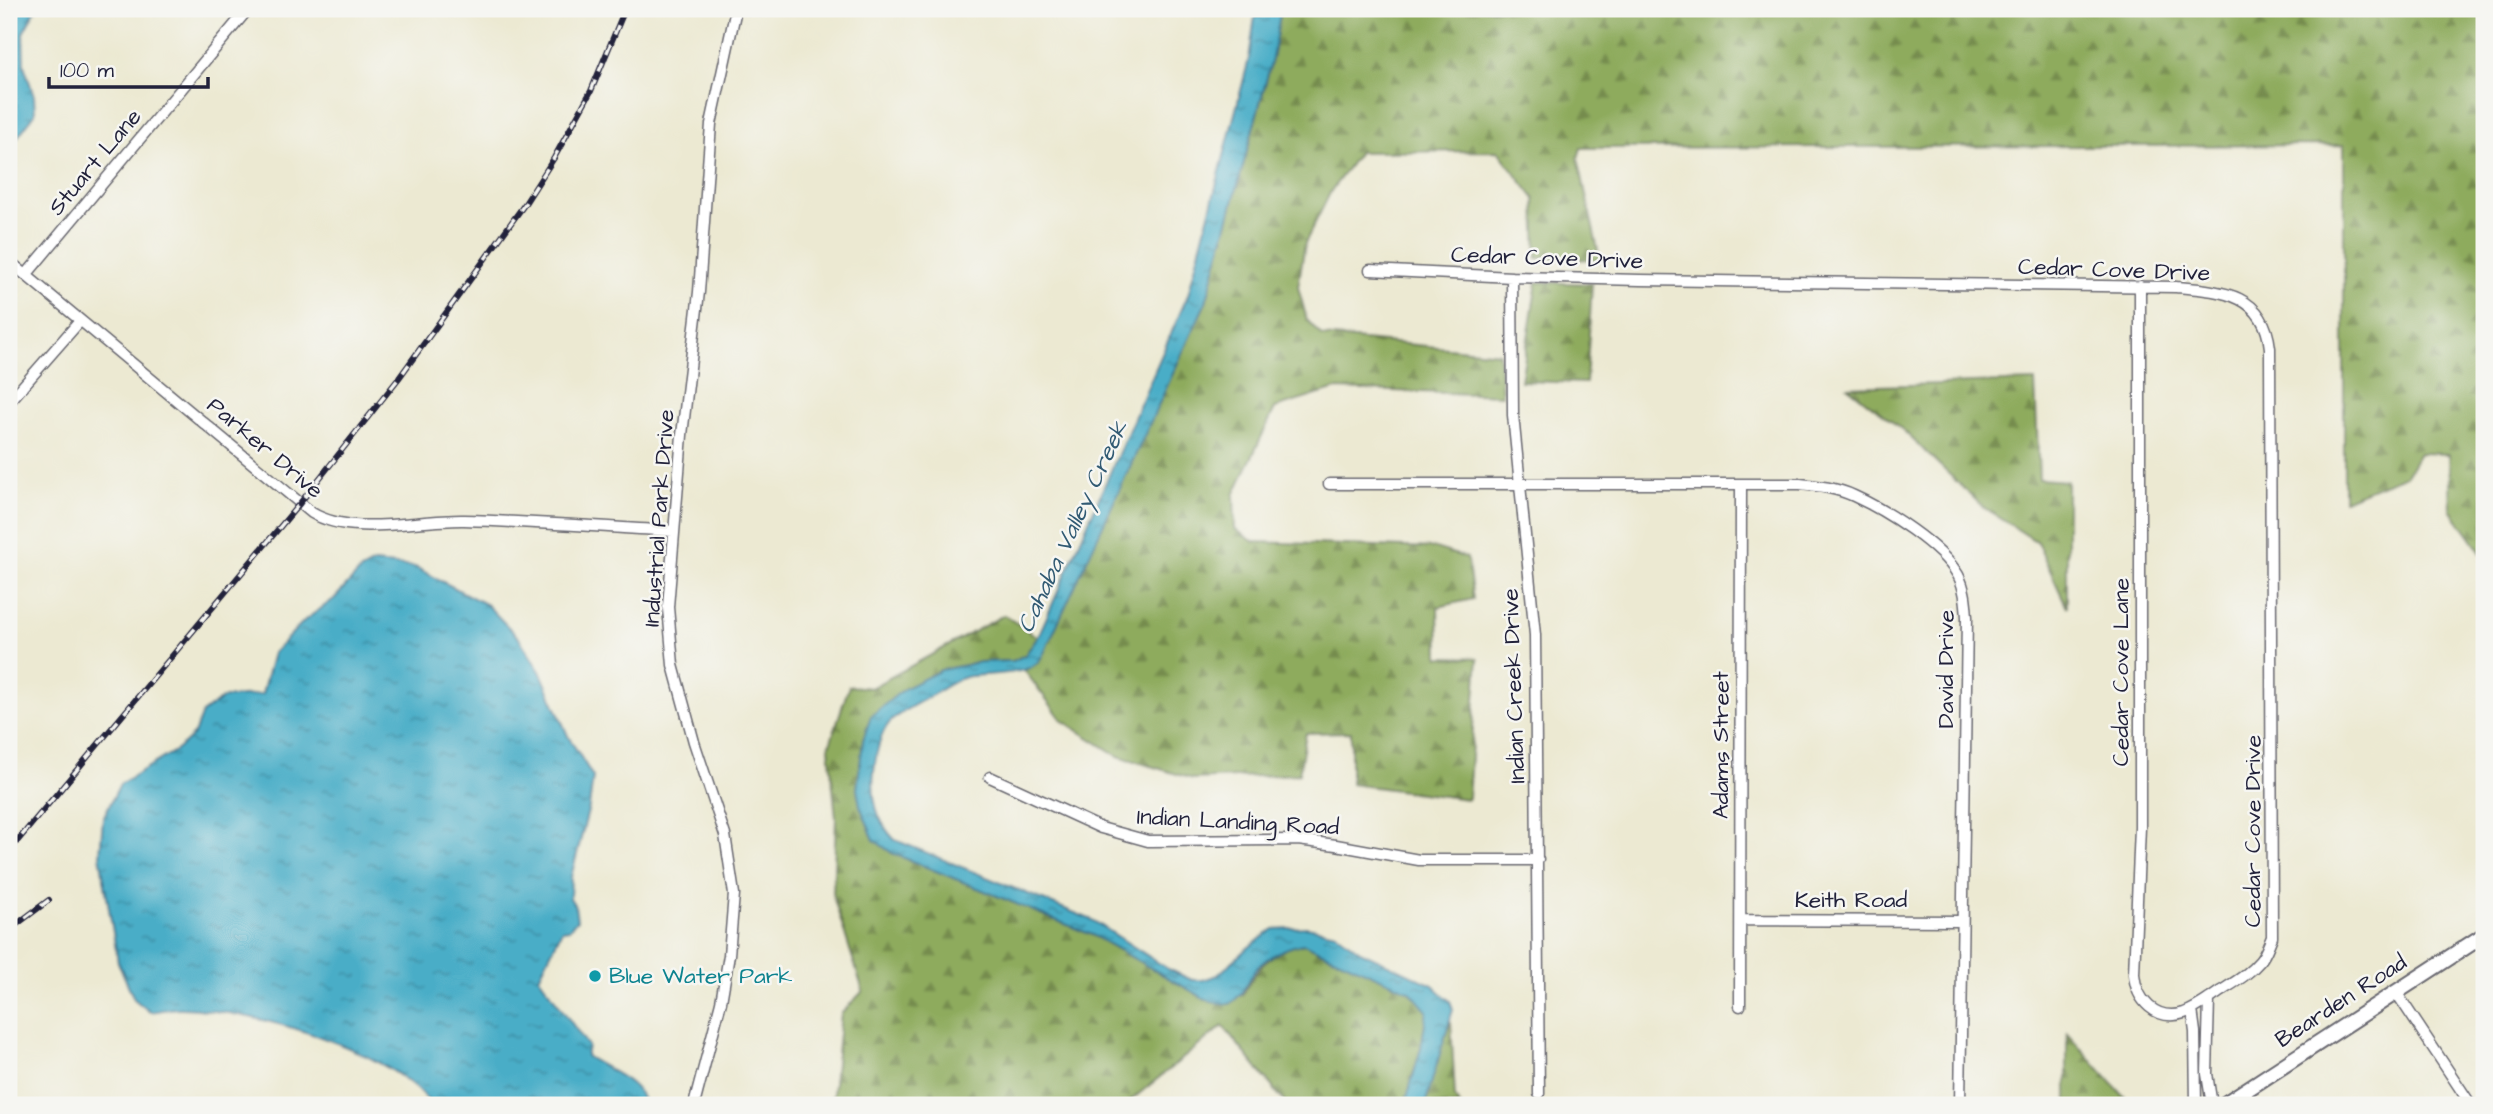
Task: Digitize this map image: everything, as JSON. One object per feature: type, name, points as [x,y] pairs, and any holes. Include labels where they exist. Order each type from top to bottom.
[{"type":"street","name":"Stuart Lane","points":[[26,275],[248,9]]},
{"type":"street","name":"Industrial Park Drive","points":[[694,1105],[721,1002],[729,955],[734,894],[726,835],[694,742],[673,666],[668,607],[673,531],[699,292],[711,124],[736,9]]},
{"type":"street","name":"Parker Drive","points":[[9,261],[323,520],[349,526],[460,520],[673,531]]},
{"type":"street","name":"Cedar Cove Drive","points":[[1370,270],[1512,277],[2176,287],[2207,290],[2242,300],[2253,307],[2263,318],[2270,348],[2272,937],[2266,952],[2252,970],[2192,1010]]},
{"type":"street","name":"Indian Creek Drive","points":[[1512,277],[1513,415],[1535,635],[1539,1094]]},
{"type":"street","name":"Cedar Cove Lane","points":[[2140,286],[2140,827],[2134,974],[2140,998],[2150,1008],[2162,1014],[2173,1015],[2192,1010]]},
{"type":"street","points":[[9,402],[80,321]]},
{"type":"street","name":"David Drive","points":[[1329,484],[1825,486],[1854,495],[1935,547],[1947,559],[1960,580],[1966,599],[1967,617],[1960,1105]]},
{"type":"street","name":"Adams Street","points":[[1740,1006],[1741,484]]},
{"type":"street","name":"Indian Landing Road","points":[[990,777],[1101,828],[1148,841],[1298,840],[1419,860],[1538,860]]},
{"type":"street","name":"Keith Road","points":[[1741,920],[1962,920]]},
{"type":"street","name":"Bearden Road","points":[[2231,1103],[2484,935]]},
{"type":"street","points":[[2396,992],[2470,1105]]},
{"type":"street","points":[[2209,999],[2207,1074],[2212,1105]]},
{"type":"street","points":[[2192,1010],[2196,1105]]},
{"type":"green space","points":[[1281,9],[2484,9],[2484,272],[2481,303],[2484,321],[2484,557],[2451,510],[2449,454],[2419,453],[2406,475],[2344,500],[2344,145],[1581,148],[1578,158],[1600,260],[1537,258],[1535,199],[1498,151],[1359,152],[1331,191],[1305,243],[1298,287],[1307,320],[1322,336],[1499,353],[1502,395],[1336,389],[1275,408],[1234,495],[1235,529],[1254,542],[1435,548],[1467,558],[1473,599],[1438,607],[1439,657],[1478,658],[1468,799],[1351,784],[1351,732],[1306,733],[1299,774],[1193,779],[1118,756],[1063,721],[1024,670],[1038,662],[1206,302],[1272,59]]},
{"type":"green space","points":[[1537,282],[1592,284],[1586,383],[1521,381]]},
{"type":"green space","points":[[2035,381],[2039,479],[2067,481],[2067,607],[2037,542],[1983,507],[1904,431],[1848,387]]},
{"type":"green space","points":[[1004,615],[1038,637],[1025,655],[1013,661],[980,662],[941,670],[871,716],[857,789],[893,853],[1092,935],[1211,1002],[1242,995],[1254,976],[1274,955],[1304,944],[1410,991],[1428,1011],[1405,1105],[1287,1105],[1223,1026],[1125,1105],[863,1105],[862,1100],[832,1103],[841,1014],[863,991],[833,896],[836,818],[829,747],[849,686],[871,688]]},
{"type":"green space","points":[[1451,1021],[1455,1097],[1459,1105],[1425,1105],[1440,1049]]},
{"type":"green space","points":[[2067,1033],[2132,1105],[2067,1105]]},
{"type":"water","points":[[9,9],[36,9],[23,33],[24,65],[34,96],[35,114],[9,148]]},
{"type":"water","points":[[1256,9],[1281,9],[1272,59],[1206,302],[1044,654],[1032,667],[1023,670],[961,678],[897,716],[884,731],[876,754],[874,800],[883,825],[895,840],[1092,920],[1168,969],[1192,980],[1218,975],[1245,950],[1274,929],[1307,927],[1336,933],[1360,951],[1433,985],[1450,1001],[1453,1009],[1425,1105],[1405,1105],[1421,1048],[1427,1011],[1410,991],[1304,944],[1274,955],[1258,967],[1240,995],[1230,1004],[1211,1002],[1092,935],[892,853],[874,840],[860,806],[857,789],[863,740],[871,716],[905,688],[941,670],[980,662],[1013,661],[1025,655],[1038,637],[1188,295],[1249,59]]},
{"type":"water","name":"Blue Water Park","points":[[374,563],[415,567],[487,605],[519,638],[541,673],[568,736],[593,777],[589,807],[571,877],[570,898],[575,906],[577,920],[569,929],[562,930],[539,977],[588,1046],[586,1056],[621,1076],[637,1089],[643,1105],[432,1105],[412,1085],[385,1066],[317,1036],[211,1010],[178,1008],[150,1012],[134,999],[118,962],[100,855],[103,818],[120,784],[178,749],[194,734],[202,713],[223,698],[262,694],[273,653],[305,620],[334,599],[361,570]]},
{"type":"railway","points":[[9,851],[300,503],[399,378],[524,205],[554,158],[591,91],[625,9]]},
{"type":"railway","points":[[9,930],[49,900]]},
{"type":"place","name":"Blue Water Park","points":[[595,976]]},
{"type":"water label","name":"Cahaba Valley Creek","points":[[1073,527]]}]
